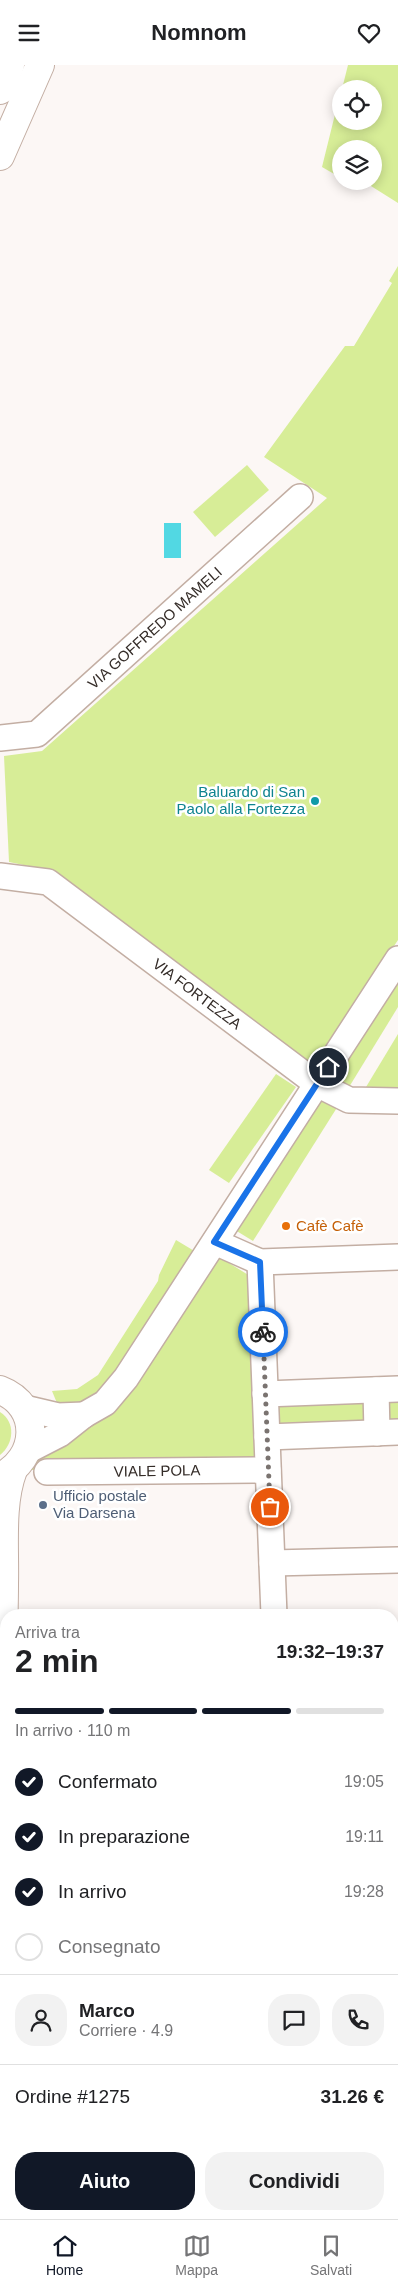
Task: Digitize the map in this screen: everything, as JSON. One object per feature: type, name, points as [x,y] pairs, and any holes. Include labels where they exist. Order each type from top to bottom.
[{"type":"main road","points":[[0,89],[10,65]]},
{"type":"main road","points":[[0,156],[11,127],[40,65]]},
{"type":"main road","points":[[0,1390],[12,1397],[24,1408],[30,1426],[14,1466],[7,1490],[4,1609]]},
{"type":"street","name":"VIA GOFFREDO MAMELI","points":[[0,738],[37,734],[300,497]]},
{"type":"street","name":"VIA FORTEZZA","points":[[0,876],[48,882],[317,1083],[350,1100],[398,1101]]},
{"type":"street","points":[[14,1466],[84,1415],[105,1403],[126,1379],[317,1083],[396,965]]},
{"type":"street","points":[[214,1242],[260,1262],[398,1257]]},
{"type":"street","points":[[260,1262],[274,1609]]},
{"type":"street","points":[[265,1393],[387,1390],[387,1433],[267,1437]]},
{"type":"street","points":[[24,1408],[58,1416],[84,1415]]},
{"type":"street","name":"VIALE POLA","points":[[47,1472],[268,1470]]},
{"type":"street","points":[[272,1563],[398,1560]]},
{"type":"green space","points":[[348,65],[398,65],[398,203],[377,190],[382,190],[382,140],[332,140],[332,173],[322,167],[332,126],[332,130],[382,130],[382,80],[344,80]]},
{"type":"green space","points":[[398,266],[398,940],[311,1071],[48,870],[9,862],[4,756],[42,751],[327,498],[264,457],[345,346],[354,346],[392,283],[389,281]]},
{"type":"green space","points":[[247,465],[269,490],[215,537],[193,512]]},
{"type":"green space","points":[[398,978],[398,1007],[346,1092],[331,1082]]},
{"type":"green space","points":[[398,1034],[398,1093],[363,1092]]},
{"type":"green space","points":[[276,1074],[296,1087],[229,1183],[209,1170]]},
{"type":"green space","points":[[320,1095],[338,1106],[253,1241],[235,1230]]},
{"type":"green space","points":[[176,1240],[196,1252],[111,1383],[87,1406],[59,1408],[52,1391],[77,1389],[98,1375],[158,1281]]},
{"type":"green space","points":[[216,1255],[250,1276],[259,1468],[30,1470],[39,1450],[115,1409]]},
{"type":"green space","points":[[398,1399],[398,1424],[384,1424],[382,1400]]},
{"type":"green space","points":[[366,1402],[366,1426],[273,1427],[273,1403]]},
{"type":"green space","points":[[0,1412],[9,1421],[11,1433],[8,1445],[0,1455]]},
{"type":"water","points":[[164,523],[181,523],[181,558],[164,558]]},
{"type":"way so far","points":[[263,1332],[270,1507]]},
{"type":"place","name":"Baluardo di San Paolo alla Fortezza","points":[[315,801]]},
{"type":"place","name":"Cafè Cafè","points":[[286,1226]]},
{"type":"place","name":"Ufficio postale Via Darsena","points":[[43,1505]]},
{"type":"route","points":[[263,1332],[260,1262],[214,1242],[328,1067]]}]
